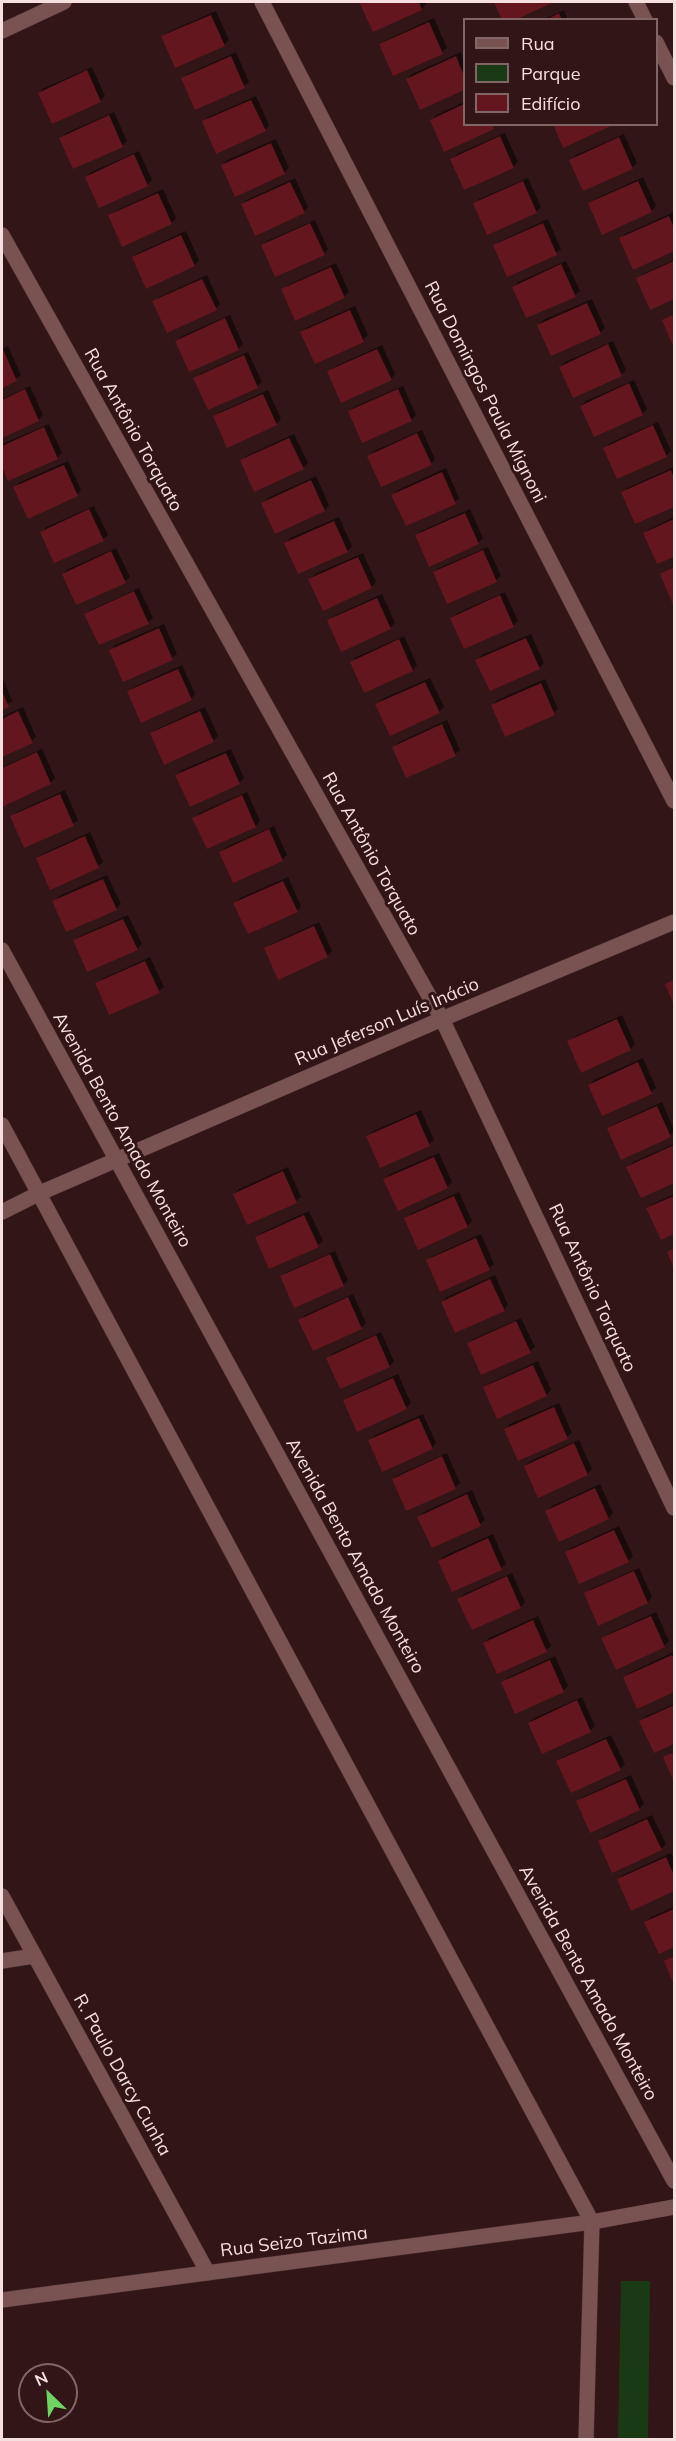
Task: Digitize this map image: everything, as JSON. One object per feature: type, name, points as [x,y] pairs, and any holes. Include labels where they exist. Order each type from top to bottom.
[{"type":"street","points":[[2,31],[64,2]]},
{"type":"street","name":"Rua Domingos Paula Mignoni","points":[[262,2],[675,801]]},
{"type":"street","points":[[636,2],[644,18]]},
{"type":"street","points":[[658,44],[675,78]]},
{"type":"street","name":"Rua Antônio Torquato","points":[[2,235],[442,1018],[675,1508]]},
{"type":"street","name":"Rua Jeferson Luís Inácio","points":[[2,1212],[40,1193],[442,1018],[675,922]]},
{"type":"street","name":"Avenida Bento Amado Monteiro","points":[[2,950],[675,2181]]},
{"type":"street","points":[[2,1125],[592,2222],[586,2439]]},
{"type":"street","name":"R. Paulo Darcy Cunha","points":[[2,1896],[208,2273]]},
{"type":"street","points":[[2,1960],[34,1956]]},
{"type":"street","name":"Rua Seizo Tazima","points":[[2,2300],[592,2222],[675,2207]]},
{"type":"green space","points":[[621,2281],[650,2281],[648,2439],[618,2439]]},
{"type":"building","points":[[359,2],[419,2],[422,10],[373,32]]},
{"type":"building","points":[[494,2],[554,2],[519,18],[501,18]]},
{"type":"building","points":[[559,13],[561,18],[550,18]]},
{"type":"building","points":[[211,15],[225,46],[175,68],[161,36]]},
{"type":"building","points":[[429,22],[443,54],[393,76],[379,44]]},
{"type":"building","points":[[231,56],[245,88],[195,110],[181,78]]},
{"type":"building","points":[[456,56],[463,74],[463,90],[420,110],[406,79]]},
{"type":"building","points":[[87,70],[101,102],[52,124],[38,93]]},
{"type":"building","points":[[251,100],[266,131],[216,154],[202,121]]},
{"type":"building","points":[[463,104],[463,126],[493,126],[494,129],[444,152],[430,120]]},
{"type":"building","points":[[109,115],[123,147],[73,169],[59,138]]},
{"type":"building","points":[[554,126],[611,126],[563,148]]},
{"type":"building","points":[[500,136],[514,168],[464,190],[450,159]]},
{"type":"building","points":[[619,137],[633,169],[583,191],[569,160]]},
{"type":"building","points":[[271,143],[285,174],[235,197],[221,165]]},
{"type":"building","points":[[134,154],[148,186],[99,208],[85,177]]},
{"type":"building","points":[[523,181],[537,213],[487,235],[473,203]]},
{"type":"building","points":[[638,181],[652,212],[602,235],[588,203]]},
{"type":"building","points":[[290,182],[305,213],[255,236],[241,204]]},
{"type":"building","points":[[158,193],[172,224],[122,247],[108,215]]},
{"type":"building","points":[[669,216],[674,228],[674,251],[633,270],[619,238]]},
{"type":"building","points":[[310,223],[325,255],[275,277],[261,245]]},
{"type":"building","points":[[543,223],[557,255],[507,277],[493,245]]},
{"type":"building","points":[[181,235],[195,266],[146,289],[132,257]]},
{"type":"building","points":[[674,261],[674,299],[650,310],[636,278]]},
{"type":"building","points":[[561,264],[576,297],[526,318],[512,287]]},
{"type":"building","points":[[331,267],[345,298],[295,321],[281,289]]},
{"type":"building","points":[[202,279],[217,310],[167,333],[152,301]]},
{"type":"building","points":[[587,303],[601,334],[551,356],[537,325]]},
{"type":"building","points":[[350,310],[364,342],[315,364],[300,332]]},
{"type":"building","points":[[674,314],[674,348],[662,320]]},
{"type":"building","points":[[225,318],[239,350],[189,372],[175,341]]},
{"type":"building","points":[[608,344],[622,376],[573,398],[559,367]]},
{"type":"building","points":[[2,347],[17,381],[2,388]]},
{"type":"building","points":[[377,349],[392,380],[341,403],[327,371]]},
{"type":"building","points":[[244,355],[258,388],[208,410],[193,378]]},
{"type":"building","points":[[629,383],[643,415],[594,437],[580,406]]},
{"type":"building","points":[[25,389],[39,421],[2,438],[2,400]]},
{"type":"building","points":[[398,389],[412,421],[362,443],[348,411]]},
{"type":"building","points":[[263,394],[277,425],[227,448],[213,416]]},
{"type":"building","points":[[653,425],[667,457],[617,479],[603,448]]},
{"type":"building","points":[[44,427],[58,459],[8,481],[2,466],[2,446]]},
{"type":"building","points":[[417,433],[432,465],[381,487],[367,456]]},
{"type":"building","points":[[289,438],[304,469],[254,492],[240,460]]},
{"type":"building","points":[[64,465],[78,496],[28,519],[13,487]]},
{"type":"building","points":[[671,470],[674,478],[674,507],[635,524],[621,492]]},
{"type":"building","points":[[442,472],[456,504],[406,526],[391,495]]},
{"type":"building","points":[[311,480],[325,511],[275,534],[261,503]]},
{"type":"building","points":[[89,509],[104,541],[54,563],[40,532]]},
{"type":"building","points":[[465,513],[479,544],[429,567],[415,535]]},
{"type":"building","points":[[674,519],[674,557],[657,564],[643,533]]},
{"type":"building","points":[[334,521],[348,552],[298,574],[284,543]]},
{"type":"building","points":[[483,550],[497,582],[447,604],[433,572]]},
{"type":"building","points":[[111,551],[126,583],[76,605],[62,574]]},
{"type":"building","points":[[358,557],[372,588],[323,611],[308,579]]},
{"type":"building","points":[[674,567],[674,607],[660,574]]},
{"type":"building","points":[[134,591],[149,624],[99,645],[84,614]]},
{"type":"building","points":[[500,595],[514,627],[464,649],[450,618]]},
{"type":"building","points":[[377,598],[391,629],[341,652],[327,620]]},
{"type":"building","points":[[159,628],[173,660],[123,682],[109,650]]},
{"type":"building","points":[[526,638],[540,669],[490,691],[475,660]]},
{"type":"building","points":[[399,639],[413,671],[364,693],[350,662]]},
{"type":"building","points":[[178,669],[192,700],[141,723],[127,691]]},
{"type":"building","points":[[425,682],[440,713],[390,736],[375,704]]},
{"type":"building","points":[[541,683],[555,715],[505,737],[491,705]]},
{"type":"building","points":[[2,691],[9,707],[2,710]]},
{"type":"building","points":[[18,711],[33,743],[2,757],[2,719]]},
{"type":"building","points":[[200,711],[214,742],[164,765],[150,733]]},
{"type":"building","points":[[442,724],[456,756],[406,778],[392,747]]},
{"type":"building","points":[[37,752],[51,784],[2,807],[2,768]]},
{"type":"building","points":[[226,753],[240,784],[190,807],[175,775]]},
{"type":"building","points":[[60,794],[74,826],[24,848],[10,816]]},
{"type":"building","points":[[242,795],[256,827],[207,849],[192,818]]},
{"type":"building","points":[[269,829],[283,861],[233,883],[219,852]]},
{"type":"building","points":[[85,836],[99,868],[50,890],[36,858]]},
{"type":"building","points":[[103,879],[117,910],[66,932],[52,901]]},
{"type":"building","points":[[283,881],[298,912],[248,934],[233,903]]},
{"type":"building","points":[[123,919],[138,950],[87,972],[73,940]]},
{"type":"building","points":[[314,926],[328,957],[278,980],[264,948]]},
{"type":"building","points":[[145,961],[160,993],[109,1015],[95,983]]},
{"type":"building","points":[[674,980],[674,1005],[665,984]]},
{"type":"building","points":[[617,1019],[631,1050],[581,1073],[567,1041]]},
{"type":"building","points":[[638,1062],[652,1094],[602,1116],[588,1085]]},
{"type":"building","points":[[657,1106],[671,1137],[621,1160],[607,1128]]},
{"type":"building","points":[[416,1114],[430,1146],[380,1168],[366,1136]]},
{"type":"building","points":[[674,1145],[674,1183],[641,1198],[626,1167]]},
{"type":"building","points":[[434,1157],[448,1188],[398,1211],[383,1179]]},
{"type":"building","points":[[283,1171],[297,1203],[247,1225],[233,1194]]},
{"type":"building","points":[[454,1196],[468,1227],[418,1250],[404,1218]]},
{"type":"building","points":[[674,1196],[674,1234],[661,1240],[646,1208]]},
{"type":"building","points":[[304,1215],[319,1247],[269,1269],[255,1237]]},
{"type":"building","points":[[476,1238],[490,1270],[440,1292],[426,1260]]},
{"type":"building","points":[[674,1248],[674,1269],[667,1252]]},
{"type":"building","points":[[330,1254],[344,1286],[294,1308],[280,1276]]},
{"type":"building","points":[[490,1279],[505,1311],[455,1333],[441,1302]]},
{"type":"building","points":[[348,1297],[362,1329],[313,1351],[298,1320]]},
{"type":"building","points":[[516,1321],[531,1353],[481,1375],[467,1343]]},
{"type":"building","points":[[376,1335],[390,1367],[340,1389],[326,1358]]},
{"type":"building","points":[[533,1365],[547,1396],[497,1419],[483,1387]]},
{"type":"building","points":[[393,1378],[407,1409],[357,1432],[343,1400]]},
{"type":"building","points":[[554,1407],[568,1439],[518,1461],[504,1429]]},
{"type":"building","points":[[419,1418],[433,1449],[382,1472],[368,1440]]},
{"type":"building","points":[[574,1443],[588,1475],[538,1498],[524,1466]]},
{"type":"building","points":[[442,1456],[456,1489],[406,1511],[392,1479]]},
{"type":"building","points":[[595,1488],[609,1519],[559,1542],[545,1511]]},
{"type":"building","points":[[467,1494],[481,1526],[432,1548],[417,1517]]},
{"type":"building","points":[[614,1530],[629,1562],[579,1584],[565,1552]]},
{"type":"building","points":[[488,1538],[502,1570],[452,1592],[438,1561]]},
{"type":"building","points":[[634,1571],[648,1603],[598,1626],[584,1593]]},
{"type":"building","points":[[507,1576],[521,1608],[472,1630],[457,1599]]},
{"type":"building","points":[[651,1616],[665,1647],[616,1670],[601,1638]]},
{"type":"building","points":[[533,1620],[547,1652],[497,1674],[483,1643]]},
{"type":"building","points":[[672,1655],[674,1692],[637,1709],[623,1677]]},
{"type":"building","points":[[550,1660],[564,1692],[515,1714],[501,1682]]},
{"type":"building","points":[[577,1700],[591,1732],[542,1754],[528,1723]]},
{"type":"building","points":[[674,1705],[674,1744],[654,1753],[639,1721]]},
{"type":"building","points":[[606,1739],[621,1770],[571,1793],[556,1761]]},
{"type":"building","points":[[674,1752],[674,1782],[663,1757]]},
{"type":"building","points":[[626,1779],[640,1810],[590,1833],[576,1801]]},
{"type":"building","points":[[647,1819],[662,1850],[612,1873],[598,1841]]},
{"type":"building","points":[[666,1857],[674,1875],[674,1891],[631,1911],[617,1879]]},
{"type":"building","points":[[674,1909],[674,1947],[659,1954],[644,1922]]},
{"type":"building","points":[[674,1956],[674,1985],[664,1961]]}]
